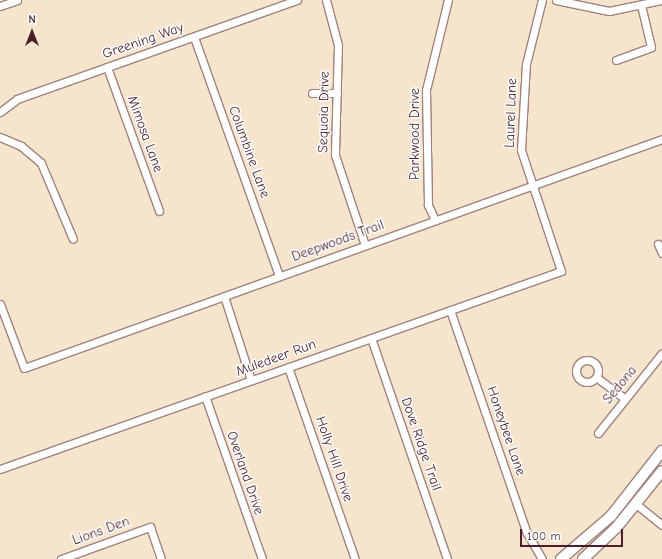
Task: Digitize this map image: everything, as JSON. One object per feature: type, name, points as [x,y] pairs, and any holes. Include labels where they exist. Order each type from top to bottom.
[{"type":"main road","points":[[561,559],[611,516],[662,451]]},
{"type":"main road","points":[[583,559],[636,504],[662,471]]},
{"type":"street","points":[[0,6],[17,0]]},
{"type":"street","name":"Greening Way","points":[[0,112],[17,99],[297,0]]},
{"type":"street","name":"Sequoia Drive","points":[[326,0],[338,45],[336,164],[364,246]]},
{"type":"street","name":"Parkwood Drive","points":[[435,220],[428,205],[426,90],[448,0]]},
{"type":"street","name":"Laurel Lane","points":[[542,0],[526,64],[521,150],[561,271]]},
{"type":"street","points":[[556,0],[604,11],[661,0]]},
{"type":"street","points":[[616,60],[651,47],[641,5]]},
{"type":"street","name":"Columbine Lane","points":[[194,37],[279,276]]},
{"type":"street","name":"Mimosa Lane","points":[[107,67],[159,211]]},
{"type":"street","points":[[312,93],[337,93]]},
{"type":"street","points":[[0,137],[27,150],[41,163],[73,239]]},
{"type":"street","name":"Deepwoods Trail","points":[[0,304],[24,368],[662,139]]},
{"type":"street","points":[[658,244],[662,253]]},
{"type":"street","name":"Muledeer Run","points":[[0,469],[561,271]]},
{"type":"street","points":[[224,296],[251,380]]},
{"type":"street","name":"Honeybee Lane","points":[[450,310],[528,533],[542,559]]},
{"type":"street","name":"Dove Ridge Trail","points":[[371,338],[447,559]]},
{"type":"street","name":"Sedona","points":[[598,433],[662,353]]},
{"type":"street","name":"Holly Hill Drive","points":[[288,367],[355,559]]},
{"type":"street","points":[[596,377],[625,399]]},
{"type":"street","name":"Overland Drive","points":[[205,396],[262,559]]},
{"type":"street","points":[[636,504],[662,525]]},
{"type":"street","name":"Lions Den","points":[[61,559],[150,528],[160,559]]}]
